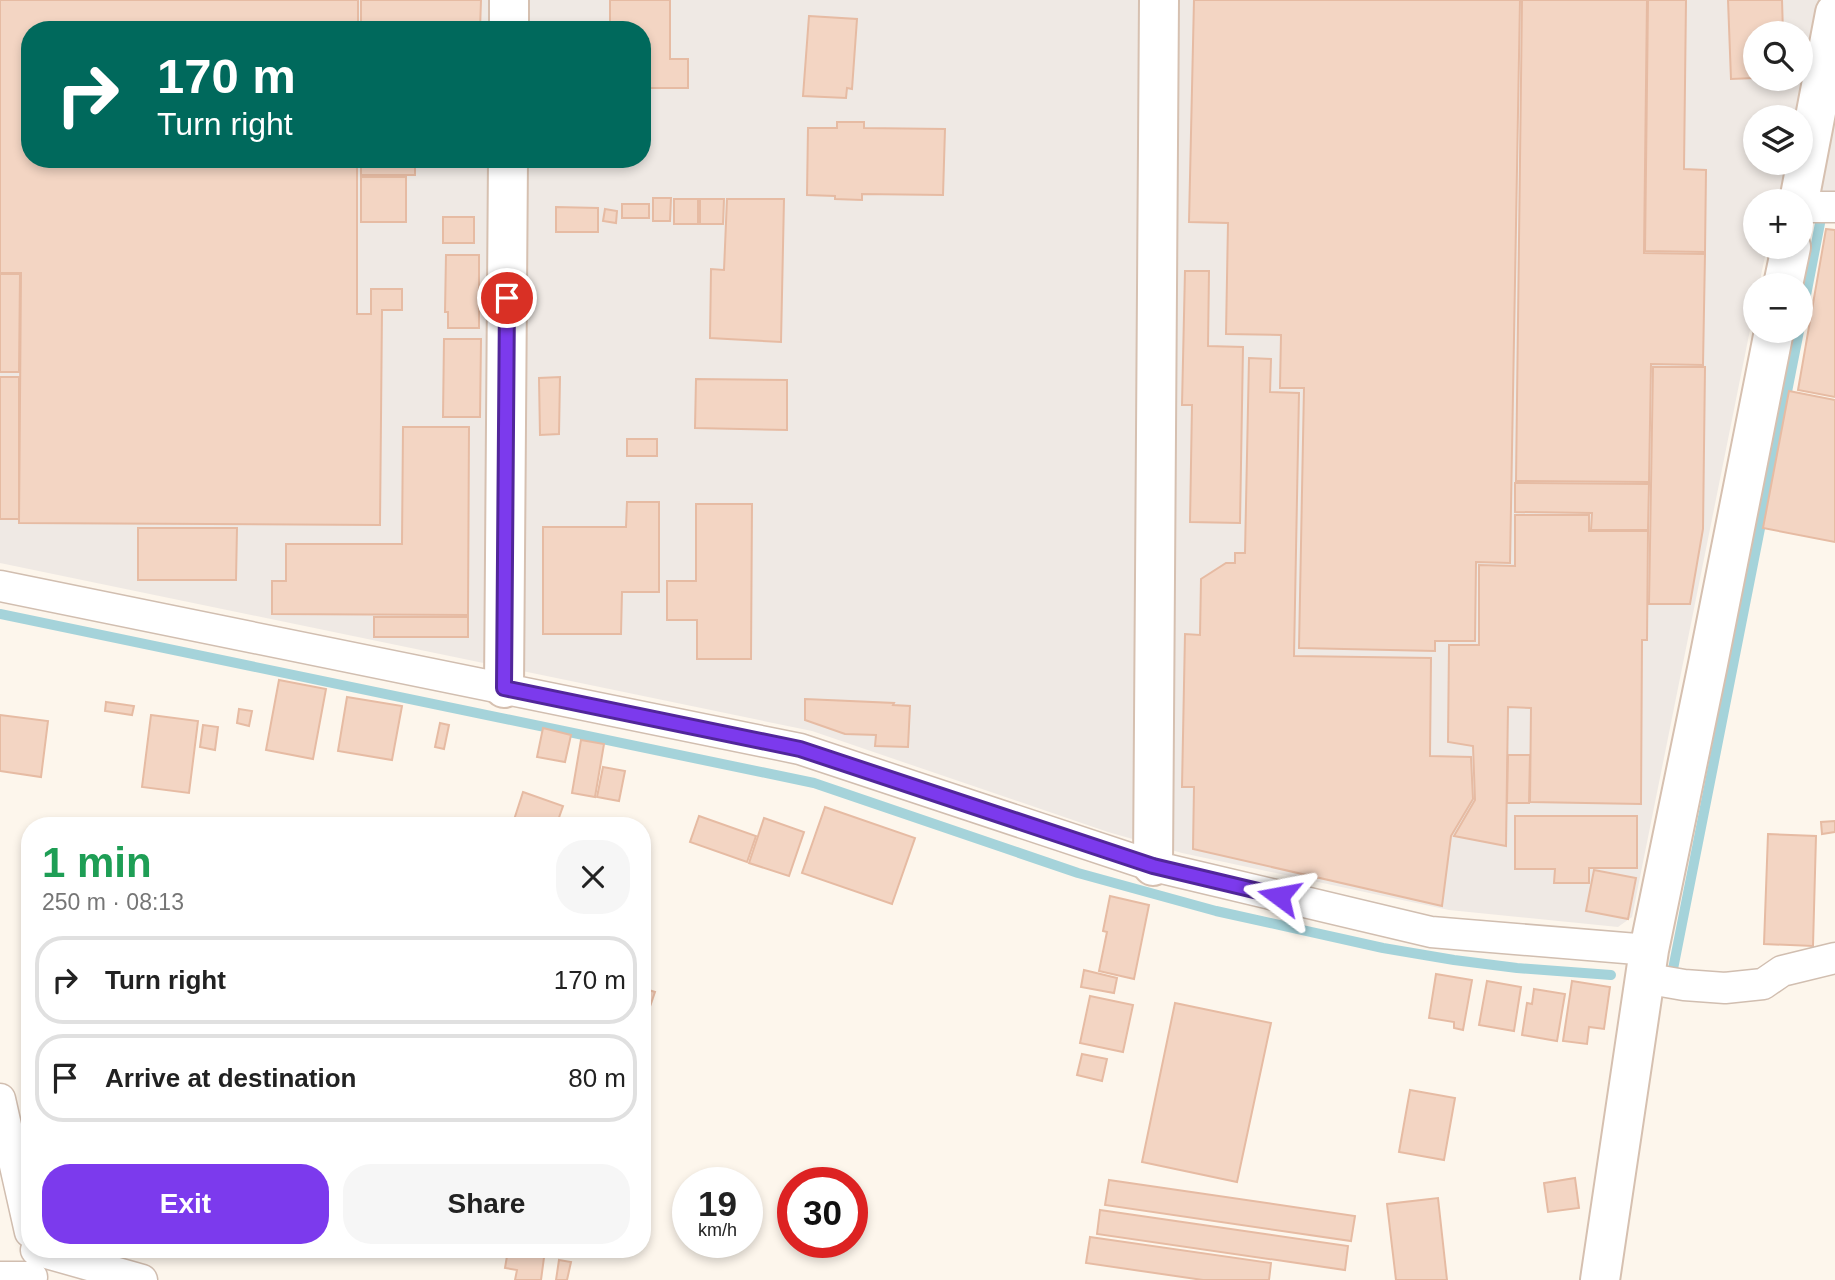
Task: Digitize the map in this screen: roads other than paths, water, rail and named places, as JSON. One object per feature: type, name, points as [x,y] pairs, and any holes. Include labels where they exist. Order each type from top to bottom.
[{"type":"street","points":[[509,0],[509,21]]},
{"type":"street","points":[[1153,866],[1160,0]]},
{"type":"street","points":[[1802,189],[1835,13]]},
{"type":"street","points":[[504,688],[508,168]]},
{"type":"street","points":[[1813,207],[1835,206]]},
{"type":"street","points":[[1600,1280],[1646,964],[1772,343]]},
{"type":"street","points":[[0,586],[800,749],[1153,866],[1431,932],[1646,964],[1684,985],[1725,988],[1763,984],[1782,971],[1835,958]]},
{"type":"street","points":[[0,1099],[21,1191]]},
{"type":"street","points":[[0,1277],[34,1264],[142,1280]]},
{"type":"waterway","points":[[1810,273],[1824,213]]},
{"type":"waterway","points":[[1673,969],[1797,343]]},
{"type":"waterway","points":[[0,614],[814,783],[1078,873],[1216,911],[1383,948],[1454,960],[1611,975]]}]
